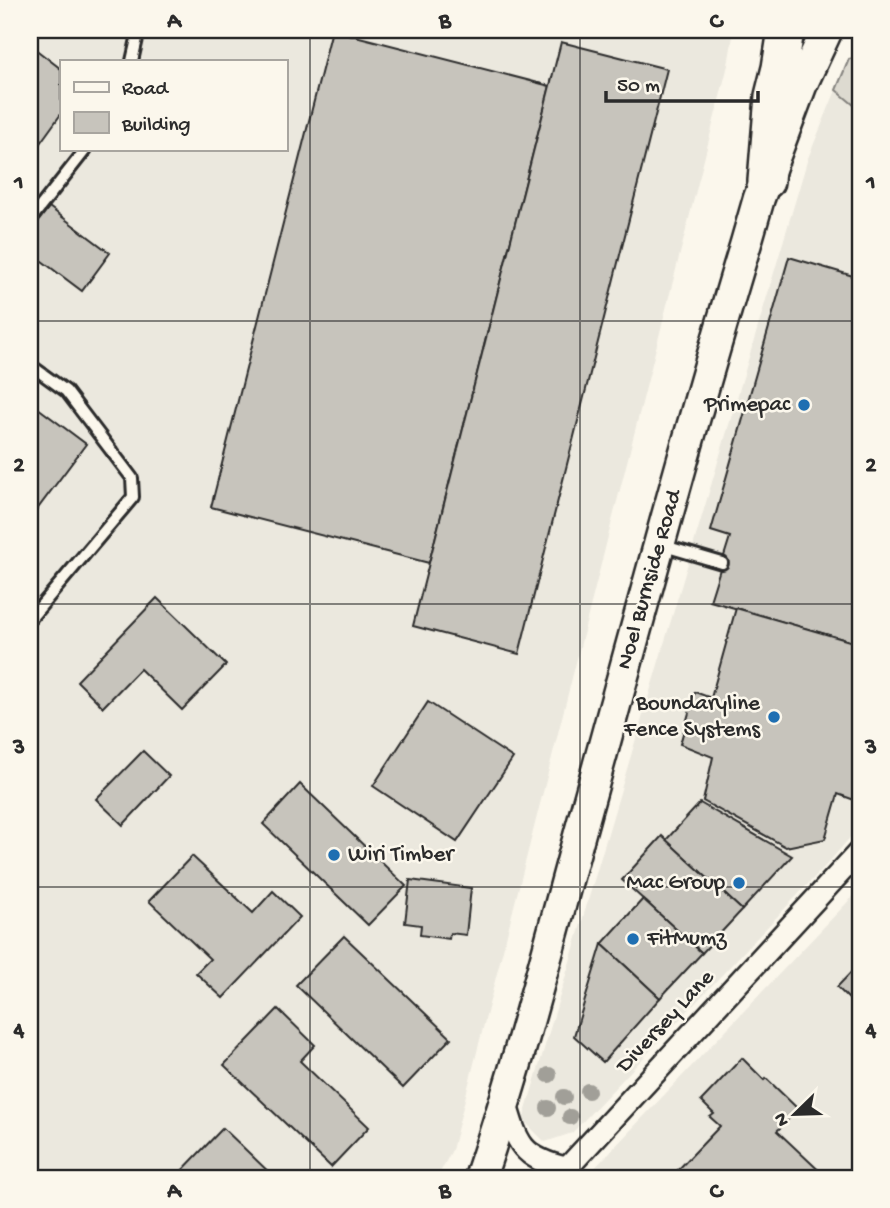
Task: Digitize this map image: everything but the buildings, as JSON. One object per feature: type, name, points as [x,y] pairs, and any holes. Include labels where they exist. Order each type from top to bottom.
[{"type":"main road","points":[[766,181],[772,96],[786,30]]},
{"type":"main road","name":"Noel Burnside Road","points":[[480,1178],[505,1100],[723,320],[766,181],[801,86],[827,30]]},
{"type":"street","name":"Diversey Lane","points":[[541,1178],[567,1175],[860,850]]},
{"type":"street","points":[[505,1100],[513,1129],[526,1150],[535,1158],[567,1175]]},
{"type":"lane","points":[[132,60],[139,30]]},
{"type":"lane","points":[[30,220],[85,150]]},
{"type":"lane","points":[[30,365],[66,391],[132,478],[133,497],[30,619]]},
{"type":"lane","points":[[659,545],[722,563]]},
{"type":"shaded area","points":[[30,30],[734,30],[728,65],[452,1150],[437,1178],[30,1178]]},
{"type":"shaded area","points":[[860,57],[860,110],[836,90],[849,59]]},
{"type":"shaded area","points":[[836,90],[860,110],[860,826],[572,1133],[545,1142],[523,1120],[808,158]]},
{"type":"shaded area","points":[[860,889],[860,1178],[593,1178],[589,1174]]},
{"type":"place","name":"Primepac","points":[[804,405]]},
{"type":"place","name":"Boundaryline Fence Systems","points":[[774,717]]},
{"type":"place","name":"Wiri Timber","points":[[334,855]]},
{"type":"place","name":"Mac Group","points":[[739,883]]},
{"type":"place","name":"FitMumz","points":[[633,939]]}]
